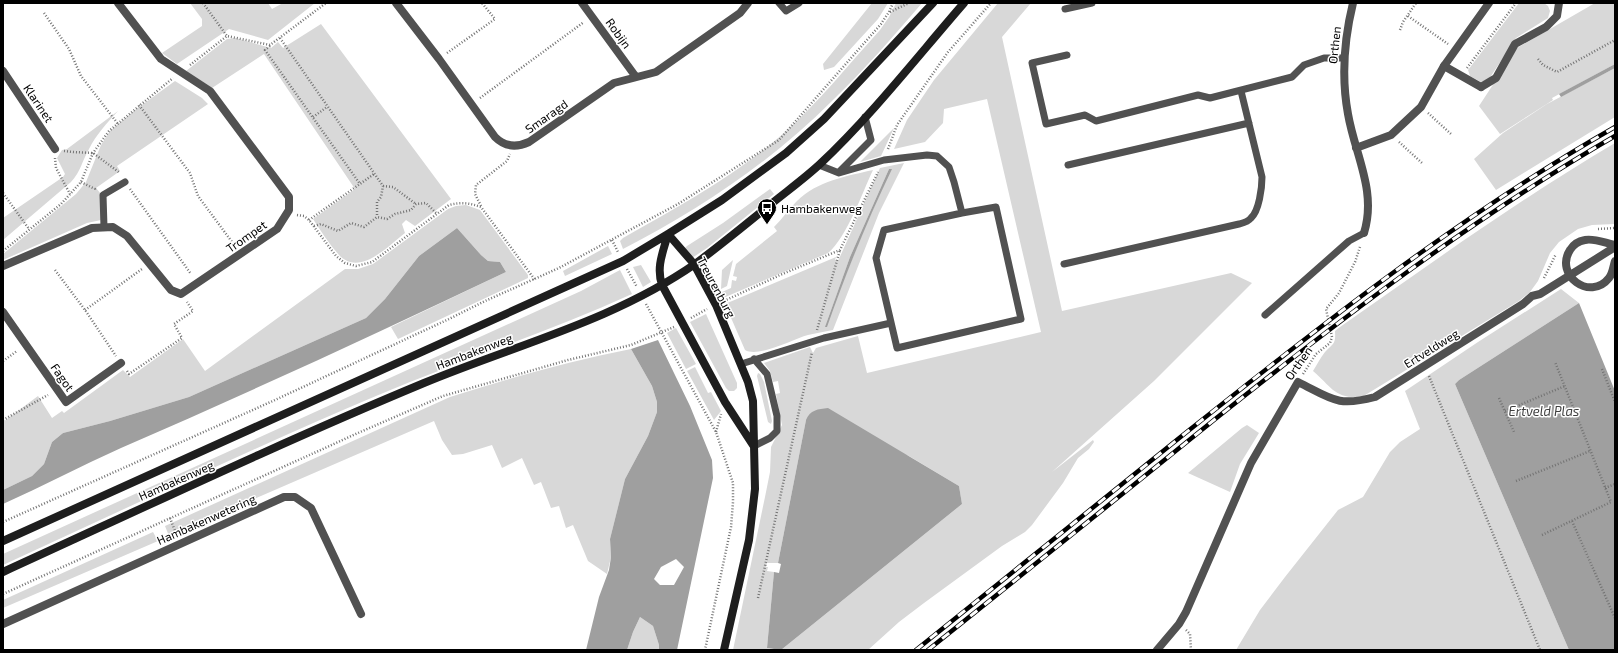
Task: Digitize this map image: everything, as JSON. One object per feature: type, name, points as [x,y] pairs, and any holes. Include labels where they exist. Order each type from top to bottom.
[{"type":"main road","name":"Hambakenweg","points":[[3,541],[623,261],[722,200],[769,166],[819,124],[933,3]]},
{"type":"main road","name":"Hambakenweg","points":[[3,572],[340,419],[428,381],[557,333],[642,296],[662,285],[694,264],[737,232],[819,165],[865,117],[964,3]]},
{"type":"main road","name":"Treurenburg","points":[[668,234],[694,264],[716,305],[748,382],[753,401],[755,489],[749,540],[724,650]]},
{"type":"main road","points":[[668,234],[659,265],[659,277],[662,285],[724,402],[754,446]]},
{"type":"street","points":[[118,3],[161,59],[210,91],[289,197],[289,210]]},
{"type":"street","points":[[396,3],[500,143],[512,146]]},
{"type":"street","name":"Robijn","points":[[582,3],[636,77]]},
{"type":"street","name":"Smaragd","points":[[512,146],[520,146],[529,142],[614,83],[656,72],[740,13],[748,3]]},
{"type":"street","name":"Orthen","points":[[1353,3],[1348,25],[1343,81],[1348,115],[1368,188],[1368,220],[1364,233]]},
{"type":"street","points":[[1356,148],[1391,135],[1421,107],[1455,49],[1489,3]]},
{"type":"street","points":[[1444,66],[1481,87],[1496,78],[1515,44],[1546,27],[1557,16],[1559,3]]},
{"type":"street","name":"Klarinet","points":[[3,71],[55,149]]},
{"type":"street","name":"Trompet","points":[[181,294],[277,229],[289,210]]},
{"type":"street","points":[[3,266],[92,228],[113,227],[127,236],[171,290],[181,294]]},
{"type":"street","name":"Ertveldweg","points":[[1568,275],[1566,262],[1567,254],[1571,248],[1578,243],[1585,240],[1593,240],[1615,246]]},
{"type":"street","name":"Ertveldweg","points":[[1298,382],[1331,399],[1352,402],[1375,397],[1523,304],[1532,296],[1540,294],[1615,246]]},
{"type":"street","points":[[1568,275],[1580,286],[1592,288],[1599,286],[1609,278],[1615,261]]},
{"type":"street","name":"Fagot","points":[[3,312],[66,402],[121,363]]},
{"type":"street","name":"Orthen","points":[[1157,650],[1179,624],[1251,463],[1298,382]]},
{"type":"street","name":"Hambakenwetering","points":[[3,624],[284,497],[296,497],[311,508],[361,614]]},
{"type":"lane","points":[[779,3],[786,11],[799,3]]},
{"type":"lane","points":[[1065,9],[1092,3]]},
{"type":"lane","points":[[1068,54],[1032,63],[1046,124],[1085,115],[1096,121],[1198,95],[1210,98],[1242,91],[1292,77],[1304,65],[1324,58],[1344,58]]},
{"type":"lane","points":[[1064,264],[1239,224],[1251,218],[1255,213],[1262,187],[1262,177],[1242,91]]},
{"type":"lane","points":[[839,173],[872,140],[865,117]]},
{"type":"lane","points":[[1068,165],[1249,123]]},
{"type":"lane","points":[[819,165],[839,173],[884,160],[927,155],[937,156],[949,167],[962,213]]},
{"type":"lane","points":[[104,228],[103,195],[125,182]]},
{"type":"lane","points":[[996,207],[1021,319],[896,348],[876,258],[884,230],[962,213],[996,207]]},
{"type":"lane","points":[[1265,315],[1349,241],[1364,233]]},
{"type":"lane","points":[[741,364],[814,342],[891,323]]},
{"type":"lane","points":[[754,359],[767,374],[777,416],[777,430],[770,438],[754,446]]},
{"type":"path","points":[[203,3],[227,36],[270,45]]},
{"type":"path","points":[[326,3],[265,50],[360,184]]},
{"type":"path","points":[[439,59],[495,19],[482,3]]},
{"type":"path","points":[[3,522],[275,400],[485,301],[535,280],[678,204],[779,140],[889,12],[893,3]]},
{"type":"path","points":[[889,12],[909,3]]},
{"type":"path","points":[[1400,30],[1416,3]]},
{"type":"path","points":[[1461,76],[1516,3]]},
{"type":"path","points":[[44,13],[69,49],[81,76],[118,124]]},
{"type":"path","points":[[471,104],[592,16]]},
{"type":"path","points":[[1408,16],[1455,49]]},
{"type":"path","points":[[3,251],[29,228],[61,204],[81,182],[93,153],[109,131],[139,105],[227,36]]},
{"type":"path","points":[[280,38],[383,186],[381,197],[377,202],[377,217]]},
{"type":"path","points":[[1538,59],[1543,65],[1557,72],[1615,40]]},
{"type":"path","points":[[139,105],[190,174],[198,196],[240,254]]},
{"type":"path","points":[[313,117],[327,107]]},
{"type":"path","points":[[1421,107],[1451,134]]},
{"type":"path","points":[[1391,135],[1422,163]]},
{"type":"path","points":[[512,146],[507,161],[476,185],[475,194],[481,206],[535,280]]},
{"type":"path","points":[[70,194],[56,168],[55,149],[93,153],[119,172],[136,200],[198,283]]},
{"type":"path","points":[[309,220],[374,174]]},
{"type":"path","points":[[383,186],[393,187],[416,204]]},
{"type":"path","points":[[3,193],[29,228]]},
{"type":"path","points":[[416,204],[426,203],[437,214]]},
{"type":"path","points":[[289,210],[309,220],[336,256],[345,264],[356,266],[372,262],[449,205],[456,203],[468,203],[481,206]]},
{"type":"path","points":[[314,226],[321,224],[338,231],[351,223],[364,227],[377,217],[390,219],[395,214],[412,210],[416,204]]},
{"type":"path","name":"Orthen","points":[[1298,382],[1316,354],[1331,342],[1332,337],[1326,309],[1341,289],[1355,262],[1364,233]]},
{"type":"path","points":[[612,240],[716,432],[733,483],[731,527],[705,650]]},
{"type":"path","points":[[758,598],[814,342],[840,250]]},
{"type":"path","points":[[86,310],[149,264]]},
{"type":"path","points":[[55,270],[86,310],[129,374],[182,338],[174,324],[193,310],[181,294]]},
{"type":"path","points":[[3,361],[26,345]]},
{"type":"path","points":[[1542,535],[1611,502],[1555,362]]},
{"type":"path","points":[[1425,366],[1540,650]]},
{"type":"path","points":[[1602,368],[1615,402]]},
{"type":"path","points":[[1505,411],[1565,386]]},
{"type":"path","points":[[3,420],[57,390]]},
{"type":"path","points":[[1499,398],[1514,432]]},
{"type":"path","points":[[1516,481],[1590,451]]},
{"type":"path","points":[[1605,488],[1615,484]]},
{"type":"path","points":[[170,518],[180,544]]},
{"type":"path","points":[[1572,521],[1615,618]]},
{"type":"path","points":[[1179,624],[1190,634],[1191,650]]},
{"type":"shaded area","points":[[190,3],[268,3],[272,9],[283,3],[315,3],[268,40],[229,29],[177,64],[162,53],[202,26],[202,19]]},
{"type":"shaded area","points":[[872,3],[888,3],[878,19],[834,67],[824,70],[823,64]]},
{"type":"shaded area","points":[[896,3],[922,3],[867,65],[809,123],[733,183],[679,218],[623,249],[620,241],[623,238],[727,177],[784,133],[822,96],[880,30]]},
{"type":"shaded area","points":[[998,3],[1031,3],[1002,37],[1062,311],[1231,273],[1252,283],[1154,381],[1052,472],[1093,440],[1094,442],[1089,449],[1078,458],[1063,483],[1032,525],[1025,532],[1002,546],[924,603],[899,622],[868,650],[781,650],[962,504],[959,486],[909,456],[806,420],[778,563],[767,563],[766,567],[768,567],[767,571],[774,572],[767,648],[776,650],[733,650],[770,472],[771,447],[782,425],[776,394],[780,393],[778,381],[773,382],[770,371],[764,363],[810,347],[813,353],[816,348],[858,336],[867,373],[1041,332],[987,99],[944,109],[943,123],[925,142],[894,149],[907,120],[934,80]]},
{"type":"shaded area","points":[[1519,3],[1544,3],[1548,6],[1550,11],[1548,18],[1516,38],[1489,79],[1481,82],[1470,76],[1468,70]]},
{"type":"shaded area","points":[[1595,3],[1615,3],[1615,64],[1552,98],[1553,100],[1500,134],[1479,106],[1517,48]]},
{"type":"shaded area","points":[[321,24],[451,199],[415,226],[406,220],[402,224],[405,233],[374,257],[356,263],[347,261],[339,255],[328,242],[313,219],[355,189],[264,54],[212,88],[186,71],[227,39],[235,38],[271,48],[278,42],[283,48]]},
{"type":"shaded area","points":[[1615,68],[1615,117],[1496,190],[1474,159],[1503,133],[1547,104]]},
{"type":"shaded area","points":[[175,81],[202,98],[208,104],[117,166],[120,171],[96,188],[106,200],[101,220],[87,223],[3,260],[3,254],[76,194],[86,182],[101,145],[110,131],[135,110]]},
{"type":"shaded area","points":[[118,111],[95,139],[77,174],[71,182],[3,240],[3,218],[63,177],[65,174],[57,158],[62,150],[67,149]]},
{"type":"shaded area","points":[[894,128],[881,156],[860,162]]},
{"type":"shaded area","points":[[1615,143],[1615,224],[1592,225],[1578,229],[1559,242],[1550,253],[1538,281],[1530,292],[1519,301],[1362,397],[1345,396],[1339,394],[1329,387],[1313,371],[1323,354],[1333,343],[1335,339],[1335,331],[1340,327],[1510,209]]},
{"type":"shaded area","points":[[904,163],[879,213],[833,330],[808,335],[759,352],[745,350],[725,304],[836,257],[835,260],[838,261],[880,168]],"holes":[[[889,169],[891,169],[865,227],[825,327],[850,257]]]},
{"type":"shaded area","points":[[873,170],[848,226],[842,237],[828,253],[723,298],[722,292],[731,288],[732,280],[736,281],[737,277],[733,276],[736,264],[777,231],[774,227],[805,194],[833,180]]},
{"type":"shaded area","points":[[770,189],[774,194],[707,248],[692,258],[685,248],[687,246],[723,223]]},
{"type":"shaded area","points":[[466,205],[480,210],[528,275],[528,278],[398,339],[391,327],[506,272],[500,262],[488,261],[481,255],[457,228],[419,256],[385,299],[366,318],[189,397],[110,421],[63,433],[52,442],[44,464],[32,476],[3,490],[3,422],[38,396],[52,418],[62,411],[64,413],[123,370],[130,377],[183,339],[205,371],[345,269],[358,269],[373,264],[448,209]]},
{"type":"shaded area","points":[[608,246],[612,254],[565,276],[563,271]]},
{"type":"shaded area","points":[[733,260],[727,286],[721,289],[722,270]]},
{"type":"shaded area","points":[[641,265],[651,282],[643,287],[633,267]]},
{"type":"shaded area","points":[[620,270],[632,294],[569,321],[408,383],[329,416],[3,565],[3,554],[581,291]]},
{"type":"shaded area","points":[[1561,289],[1579,303],[1455,384],[1569,650],[1236,650],[1260,610],[1338,510],[1363,497],[1390,452],[1400,442],[1420,429],[1405,391]]},
{"type":"shaded area","points":[[706,314],[737,383],[737,388],[734,391],[729,391],[726,388],[690,322]]},
{"type":"shaded area","points":[[676,328],[696,364],[686,369],[667,333]]},
{"type":"shaded area","points":[[631,349],[652,386],[657,402],[657,412],[648,436],[625,479],[610,539],[611,557],[607,574],[588,561],[573,525],[566,528],[559,506],[551,508],[541,482],[534,485],[522,458],[502,468],[492,445],[463,454],[452,455],[442,440],[434,421],[169,536],[165,526],[450,397],[540,370]]},
{"type":"shaded area","points":[[695,367],[708,393],[711,392],[721,411],[714,420],[687,371]]},
{"type":"shaded area","points":[[758,373],[764,382],[772,421],[771,424],[768,422],[757,376]]},
{"type":"shaded area","points":[[1247,425],[1259,433],[1240,464],[1230,492],[1188,473],[1242,428]]},
{"type":"shaded area","points":[[153,532],[158,541],[3,608],[3,600]]},
{"type":"shaded area","points":[[640,617],[653,626],[659,645],[659,650],[627,650]]},
{"type":"water","points":[[1615,64],[1615,68],[1561,97],[1559,94]]},
{"type":"water","points":[[889,169],[892,169],[857,247],[827,327],[825,327],[850,257]]},
{"type":"water","points":[[457,228],[481,255],[488,261],[500,262],[506,272],[314,362],[106,455],[3,504],[3,490],[32,476],[44,464],[52,442],[63,433],[110,421],[189,397],[366,318],[385,299],[419,256]]},
{"type":"water","name":"Ertveld Plas","points":[[1579,303],[1615,391],[1615,650],[1569,650],[1455,384]]},
{"type":"water","points":[[658,340],[690,406],[712,460],[713,478],[677,650],[659,650],[659,645],[653,626],[640,617],[627,650],[586,650],[599,597],[609,570],[611,557],[610,539],[625,479],[648,436],[657,412],[657,402],[652,386],[631,349]],"holes":[[[676,559],[684,567],[674,585],[660,585],[654,579],[661,567]]]},
{"type":"water","points":[[828,408],[959,486],[962,504],[781,650],[767,648],[774,572],[779,573],[781,564],[778,563],[806,420],[812,412]]},
{"type":"railway","points":[[916,650],[1183,435],[1340,312],[1447,234],[1558,161],[1615,127]]},
{"type":"railway","points":[[928,650],[1214,420],[1409,270],[1510,201],[1615,136]]},
{"type":"place","name":"Hambakenweg","points":[[767,225]]}]
